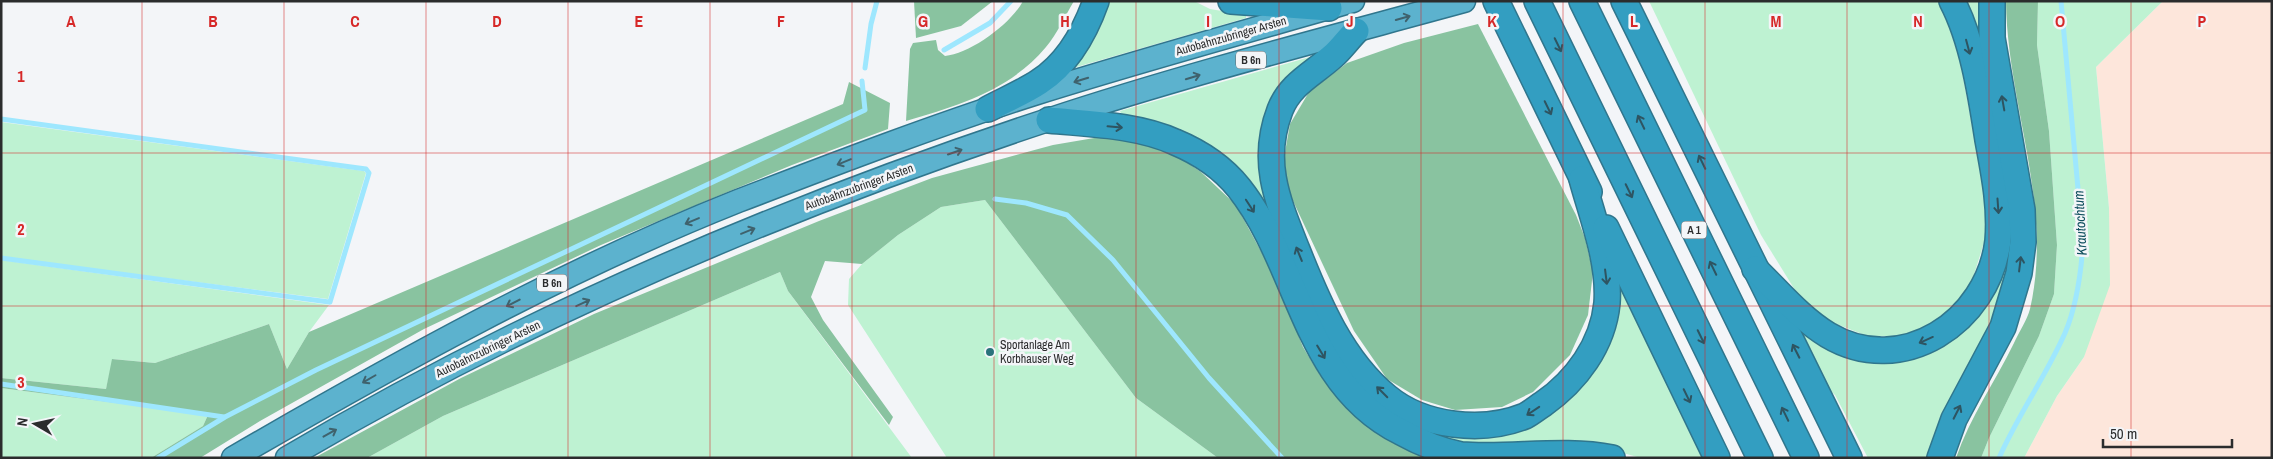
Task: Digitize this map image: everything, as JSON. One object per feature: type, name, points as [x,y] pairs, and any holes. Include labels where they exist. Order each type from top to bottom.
[{"type":"highway","points":[[988,109],[1040,81],[1055,68],[1073,48],[1085,29],[1096,1]]},
{"type":"highway","points":[[1230,1],[1329,8]]},
{"type":"highway","name":"Autobahnzubringer Arsten","points":[[233,458],[386,369],[539,290],[738,202],[899,140],[988,109],[1107,72],[1353,1]]},
{"type":"highway","points":[[1496,1],[1717,458]]},
{"type":"highway","points":[[1537,1],[1760,458]]},
{"type":"highway","name":"A 1","points":[[1582,1],[1806,458]]},
{"type":"highway","points":[[1624,1],[1849,458]]},
{"type":"highway","points":[[1755,268],[1804,317],[1827,334],[1846,343],[1863,348],[1892,350],[1917,344],[1944,332],[1963,315],[1987,278],[1993,264],[1998,241],[1998,209],[1977,80],[1961,18],[1952,1]]},
{"type":"highway","points":[[1940,458],[1954,419],[2003,327],[2019,273],[2022,250],[2022,210],[1992,38],[1992,1]]},
{"type":"highway","name":"Autobahnzubringer Arsten","points":[[287,458],[434,375],[543,321],[679,259],[800,209],[1049,120],[1460,2]]},
{"type":"highway","points":[[1356,31],[1332,56],[1294,87],[1281,109],[1272,138],[1270,163],[1286,222],[1306,272],[1338,340],[1362,372],[1388,398],[1422,416],[1454,426],[1495,424],[1526,415],[1560,392],[1581,371],[1601,330],[1607,305],[1607,277],[1582,178]]},
{"type":"highway","points":[[1049,120],[1124,128],[1173,141],[1199,154],[1219,169],[1238,188],[1261,223],[1317,345],[1336,376],[1381,421],[1428,445],[1461,455],[1499,457],[1575,455],[1612,458]]},
{"type":"shaded area","points":[[2163,1],[2272,1],[2272,458],[2024,458],[2057,396],[2084,357],[2109,208],[2096,67]]},
{"type":"green space","points":[[914,1],[993,1],[961,26],[916,38]]},
{"type":"green space","points":[[1023,1],[1074,1],[1050,42],[1032,62],[1016,75],[999,86],[964,102],[906,121],[910,49],[913,43],[936,40],[938,50],[945,56],[966,50],[1000,28]]},
{"type":"green space","points":[[1105,1],[1194,1],[1210,9],[1246,15],[1246,18],[1073,68],[1071,65]]},
{"type":"green space","points":[[1649,1],[1938,1],[1944,11],[1960,61],[1985,195],[1986,236],[1973,278],[1959,305],[1942,321],[1900,336],[1867,336],[1829,321],[1798,295],[1761,235]]},
{"type":"green space","points":[[1961,1],[1979,1],[1982,40],[1977,41]]},
{"type":"green space","points":[[2006,1],[2038,1],[2037,45],[2049,131],[2057,245],[2054,294],[2039,336],[1981,458],[1956,458],[1975,414],[2027,317],[2036,270],[2037,231],[2033,193],[2008,40]]},
{"type":"green space","points":[[2038,1],[2163,1],[2096,67],[2109,208],[2110,285],[2084,357],[2057,396],[2024,458],[1981,458],[2039,336],[2054,294],[2057,245],[2049,131],[2037,45]]},
{"type":"green space","points":[[1478,24],[1576,215],[1585,238],[1593,272],[1588,315],[1570,355],[1533,392],[1502,407],[1455,410],[1422,400],[1387,379],[1354,331],[1286,186],[1284,158],[1290,124],[1309,92],[1347,63],[1404,43]]},
{"type":"green space","points":[[1310,57],[1310,60],[1294,72],[1281,87],[1271,104],[1261,142],[1262,182],[1270,207],[1320,322],[1338,356],[1361,385],[1397,413],[1439,430],[1458,433],[1478,432],[1508,429],[1524,425],[1543,415],[1569,394],[1585,378],[1596,363],[1608,334],[1613,314],[1615,296],[1614,266],[1709,458],[1641,458],[1605,448],[1576,446],[1476,446],[1435,437],[1404,423],[1384,410],[1358,388],[1332,352],[1282,245],[1253,190],[1230,165],[1204,145],[1178,130],[1122,116],[1120,111]]},
{"type":"green space","points":[[849,82],[890,103],[888,129],[792,165],[601,245],[424,329],[260,421],[200,458],[151,458],[203,426],[208,415],[1,388],[1,378],[106,389],[112,359],[155,363],[269,324],[287,369],[309,332],[843,104]]},
{"type":"green space","points":[[1,122],[364,171],[366,173],[328,299],[1,257]]},
{"type":"green space","points":[[1100,137],[1138,143],[1175,154],[1201,172],[1236,205],[1277,281],[1303,347],[1320,375],[1363,421],[1428,458],[1218,458],[1136,398],[985,200],[941,207],[898,235],[862,264],[825,261],[811,297],[823,320],[893,417],[889,425],[788,291],[780,272],[443,416],[367,458],[314,458],[461,378],[594,314],[819,221],[932,178],[1053,145]]},
{"type":"green space","name":"Sportanlage Am Korbhauser Weg","points":[[985,200],[1136,398],[1218,458],[947,458],[848,305],[849,279],[862,264],[898,235],[941,207]]},
{"type":"green space","points":[[2012,213],[2010,282],[1931,458],[1868,458],[1835,395],[1823,384],[1794,326],[1814,335],[1946,341]]},
{"type":"green space","points":[[1,260],[329,305],[309,332],[287,369],[269,324],[155,363],[113,359],[106,389],[1,378]]},
{"type":"green space","points":[[780,272],[788,291],[912,458],[367,458],[443,416]]},
{"type":"green space","points":[[1,388],[208,415],[203,426],[151,458],[1,458]]},
{"type":"waterway","points":[[865,68],[871,24],[877,1]]},
{"type":"waterway","points":[[944,50],[990,23],[1011,1]]},
{"type":"waterway","name":"Krautochtum","points":[[1999,458],[2065,333],[2073,311],[2080,278],[2083,244],[2061,1]]},
{"type":"waterway","points":[[158,458],[225,417],[316,370],[865,110],[862,81]]},
{"type":"waterway","points":[[1,119],[366,169],[369,173],[330,302]]},
{"type":"waterway","points":[[995,199],[1026,203],[1067,215],[1113,260],[1209,378],[1282,458]]},
{"type":"waterway","points":[[1,258],[329,302]]},
{"type":"waterway","points":[[1,384],[224,417]]},
{"type":"place","name":"Sportanlage Am Korbhauser Weg","points":[[990,352]]}]
